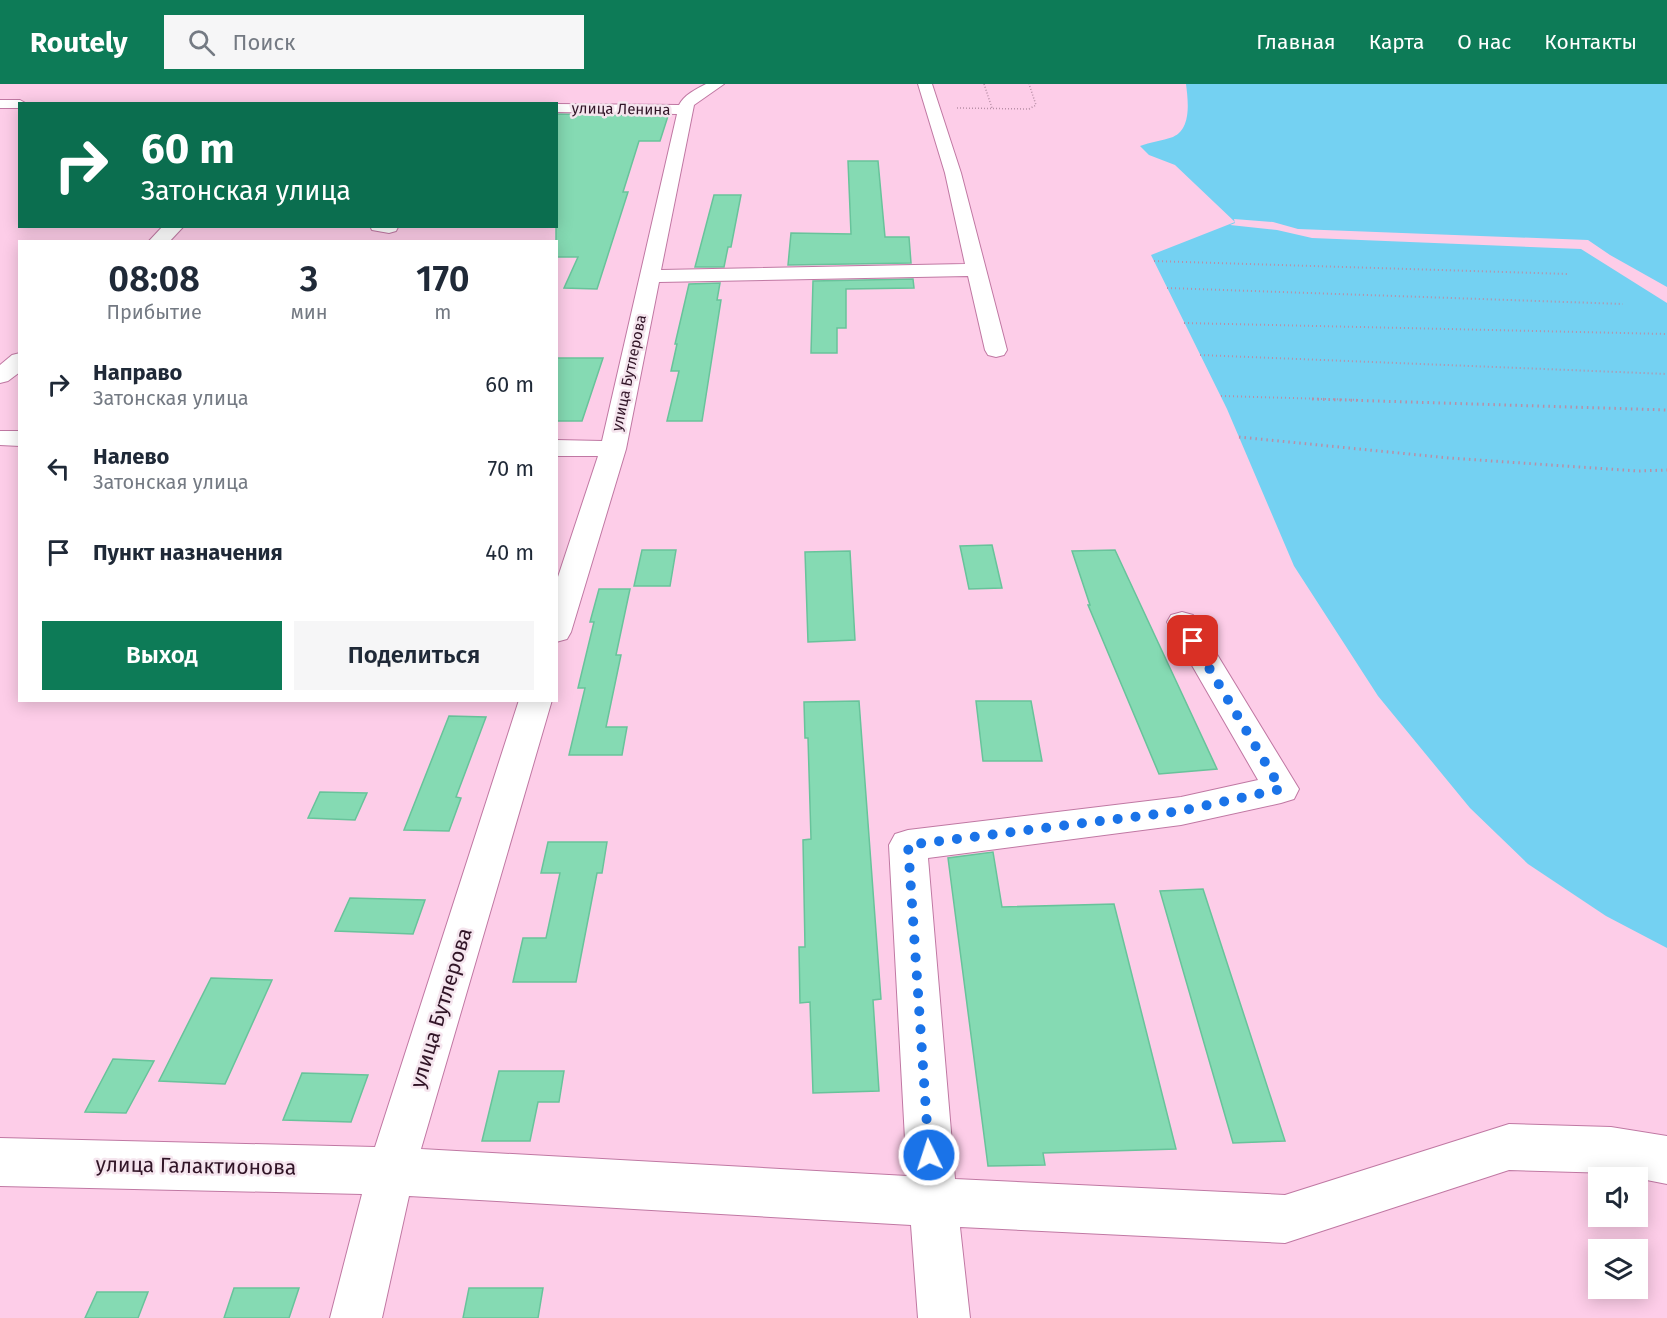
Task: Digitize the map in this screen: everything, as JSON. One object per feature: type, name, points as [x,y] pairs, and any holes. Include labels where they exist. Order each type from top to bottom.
[{"type":"street","points":[[686,110],[687,103],[717,84]]},
{"type":"street","points":[[925,84],[953,173],[996,350]]},
{"type":"street","points":[[0,104],[18,104]]},
{"type":"street","name":"улица Ленина","points":[[558,108],[686,110]]},
{"type":"street","name":"улица Бутлерова","points":[[558,626],[613,449],[686,110]]},
{"type":"street","points":[[159,240],[173,228]]},
{"type":"street","points":[[650,276],[977,270]]},
{"type":"street","points":[[0,376],[18,362]]},
{"type":"street","points":[[0,438],[18,439]]},
{"type":"street","points":[[558,448],[613,449]]},
{"type":"street","points":[[944,1318],[933,1202],[908,845],[1181,811],[1281,789],[1182,622]]},
{"type":"street","name":"улица Бутлерова","points":[[356,1318],[391,1171],[535,702]]},
{"type":"street","name":"улица Галактионова","points":[[0,1162],[391,1171],[933,1202],[1286,1219],[1509,1148],[1611,1149],[1667,1160]]},
{"type":"path","points":[[984,84],[992,108]]},
{"type":"path","points":[[959,108],[1029,109],[1036,105],[1029,84]]},
{"type":"path","points":[[1154,261],[1569,274]]},
{"type":"path","points":[[1167,288],[1623,304]]},
{"type":"path","points":[[1184,322],[1667,334]]},
{"type":"path","points":[[1200,355],[1667,375]]},
{"type":"path","points":[[1221,396],[1667,410]]},
{"type":"path","points":[[1239,437],[1449,458],[1638,471],[1667,470]]},
{"type":"water","points":[[1186,84],[1667,84],[1667,948],[1606,916],[1528,864],[1470,808],[1378,696],[1294,566],[1227,409],[1151,255],[1235,222],[1175,165],[1149,155],[1140,146],[1173,137],[1183,128],[1187,114]]},
{"type":"pier","points":[[1234,219],[1273,222],[1298,229],[1588,240],[1667,287],[1667,303],[1581,249],[1312,238],[1277,230],[1230,225],[1235,223]]},
{"type":"building","points":[[558,114],[668,116],[660,141],[639,141],[623,192],[628,192],[597,289],[564,288],[578,257],[558,257],[558,240],[556,240],[556,228],[558,228]]},
{"type":"building","points":[[848,161],[878,161],[885,237],[909,237],[911,263],[788,265],[791,233],[851,234]]},
{"type":"building","points":[[714,195],[741,195],[731,247],[728,247],[724,267],[695,267]]},
{"type":"building","points":[[913,279],[914,288],[846,289],[846,328],[837,328],[837,353],[811,353],[813,281]]},
{"type":"building","points":[[720,283],[717,300],[721,300],[702,421],[667,421],[679,371],[671,371],[677,344],[675,344],[689,284]]},
{"type":"building","points":[[558,358],[603,358],[582,421],[558,421]]},
{"type":"building","points":[[992,545],[1002,588],[969,589],[960,546]]},
{"type":"building","points":[[642,550],[676,550],[670,586],[634,586]]},
{"type":"building","points":[[1115,550],[1217,769],[1159,774],[1088,605],[1090,605],[1072,551]]},
{"type":"building","points":[[850,551],[855,640],[808,642],[805,552]]},
{"type":"building","points":[[599,589],[630,589],[616,655],[621,655],[606,727],[627,727],[622,755],[569,755],[585,688],[578,688],[594,622],[590,622]]},
{"type":"building","points":[[859,701],[881,999],[873,1000],[879,1091],[813,1093],[810,1002],[800,1003],[799,947],[805,947],[803,840],[811,839],[808,738],[805,738],[804,702]]},
{"type":"building","points":[[976,701],[1031,701],[1042,761],[983,761]]},
{"type":"building","points":[[449,716],[486,717],[456,797],[461,798],[449,831],[404,830]]},
{"type":"building","points":[[320,792],[367,793],[355,820],[308,818]]},
{"type":"building","points":[[548,842],[607,842],[602,873],[597,873],[576,982],[513,982],[523,938],[546,938],[560,873],[541,873]]},
{"type":"building","points":[[993,852],[1002,907],[1114,904],[1176,1149],[1043,1153],[1045,1165],[988,1166],[948,858]]},
{"type":"building","points":[[1203,889],[1285,1141],[1233,1143],[1160,891]]},
{"type":"building","points":[[350,898],[425,900],[413,934],[335,931]]},
{"type":"building","points":[[211,978],[272,980],[225,1084],[159,1081]]},
{"type":"building","points":[[113,1059],[154,1061],[126,1113],[85,1112]]},
{"type":"building","points":[[499,1071],[564,1071],[559,1102],[538,1102],[530,1141],[482,1141]]},
{"type":"building","points":[[302,1073],[368,1075],[351,1122],[283,1120]]},
{"type":"building","points":[[234,1288],[299,1288],[289,1318],[224,1318]]},
{"type":"building","points":[[469,1288],[543,1288],[538,1318],[463,1318]]},
{"type":"building","points":[[97,1292],[148,1292],[138,1318],[85,1318]]},
{"type":"route","points":[[929,1155],[908,845],[1181,811],[1281,789],[1193,641]]}]
